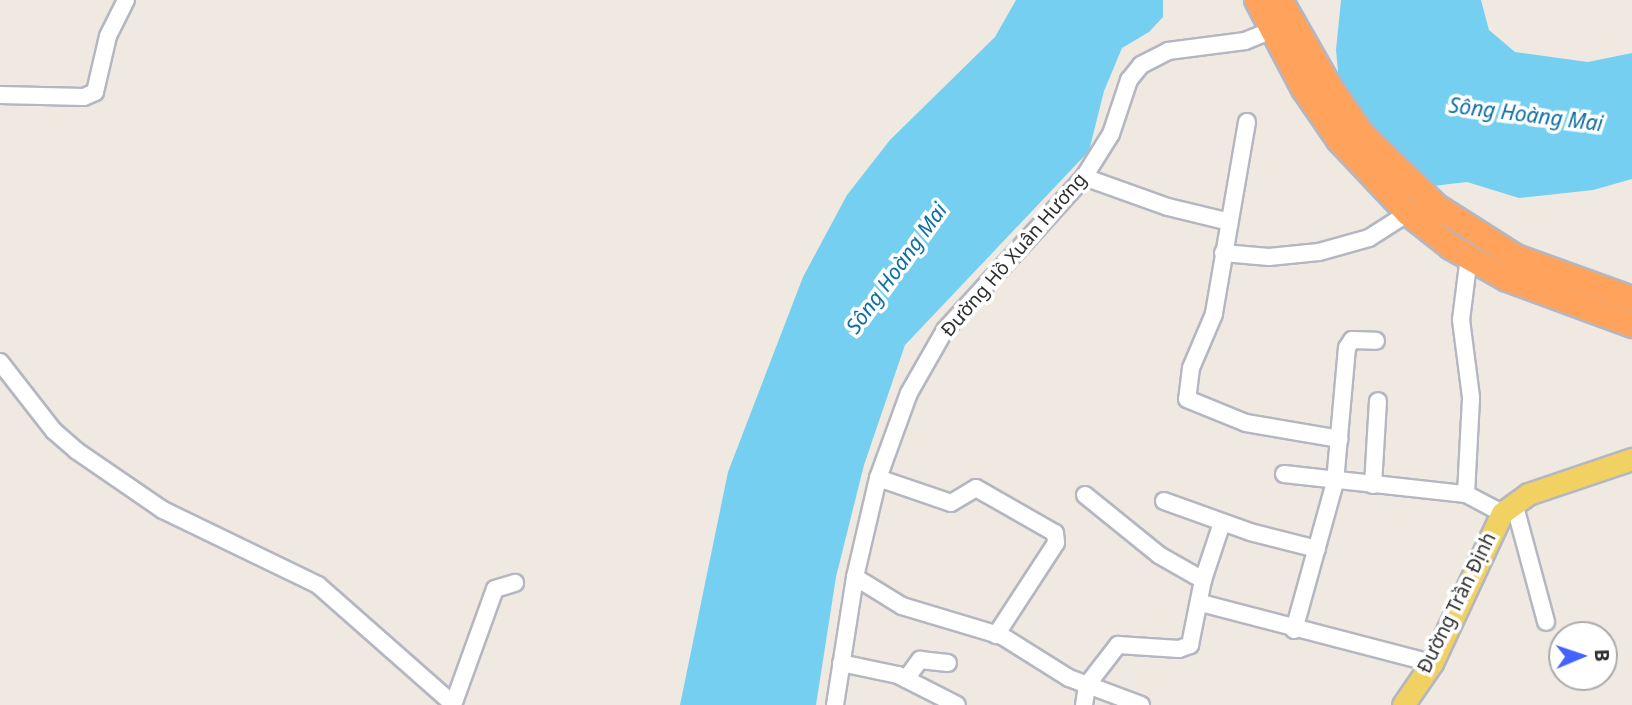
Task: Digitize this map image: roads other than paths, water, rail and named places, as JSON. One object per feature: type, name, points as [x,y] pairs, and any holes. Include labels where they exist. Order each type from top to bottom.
[{"type":"highway","points":[[1257,0],[1272,30],[1339,140],[1408,213],[1469,257],[1507,279],[1632,325]]},
{"type":"highway","points":[[1280,0],[1329,86],[1363,134],[1436,206],[1516,257],[1632,299]]},
{"type":"main road","points":[[1508,508],[1632,459]]},
{"type":"main road","name":"Đường Trần Định","points":[[1403,705],[1432,663],[1508,508]]},
{"type":"street","points":[[0,95],[84,97],[95,92],[108,36],[126,0]]},
{"type":"street","name":"Đường Hồ Xuân Hương","points":[[835,705],[855,576],[878,478],[909,393],[945,330],[1084,177],[1111,134],[1129,80],[1141,65],[1168,51],[1245,41],[1272,30]]},
{"type":"street","points":[[1247,122],[1244,156],[1226,221],[1214,314],[1191,368],[1187,399],[1246,422],[1340,439]]},
{"type":"street","points":[[1084,177],[1168,207],[1226,221]]},
{"type":"street","points":[[1223,253],[1269,257],[1319,251],[1369,238],[1408,213]]},
{"type":"street","points":[[1466,494],[1471,397],[1461,320],[1469,257]]},
{"type":"street","points":[[1294,630],[1335,482],[1347,348],[1352,340],[1376,341]]},
{"type":"street","points":[[0,362],[54,431],[77,451],[163,510],[318,585],[453,705],[495,589],[515,583]]},
{"type":"street","points":[[1373,485],[1378,401]]},
{"type":"street","points":[[1284,474],[1335,482],[1466,494],[1508,508],[1546,622]]},
{"type":"street","points":[[878,478],[951,503],[975,488],[1055,533],[1056,543],[996,635]]},
{"type":"street","points":[[1085,495],[1159,555],[1203,580]]},
{"type":"street","points":[[1164,500],[1222,523],[1317,548]]},
{"type":"street","points":[[1084,705],[1087,685],[1118,645],[1188,647],[1201,603],[1203,580],[1222,523]]},
{"type":"street","points":[[855,576],[902,606],[996,635],[1047,667],[1141,705]]},
{"type":"street","points":[[1201,603],[1294,630],[1432,663]]},
{"type":"street","points":[[906,679],[920,660],[948,663]]},
{"type":"street","points":[[841,663],[906,679],[957,705]]},
{"type":"water","name":"Sông Hoàng Mai","points":[[1016,0],[1163,0],[1163,17],[1149,32],[1122,48],[1104,91],[1089,151],[905,345],[864,465],[836,577],[816,705],[680,705],[728,472],[803,277],[847,195],[890,140],[995,37]]},
{"type":"water","name":"Sông Hoàng Mai","points":[[1341,0],[1481,0],[1489,30],[1515,52],[1588,62],[1632,53],[1632,179],[1593,190],[1519,198],[1467,182],[1433,186],[1419,179],[1340,92],[1336,50]]}]
